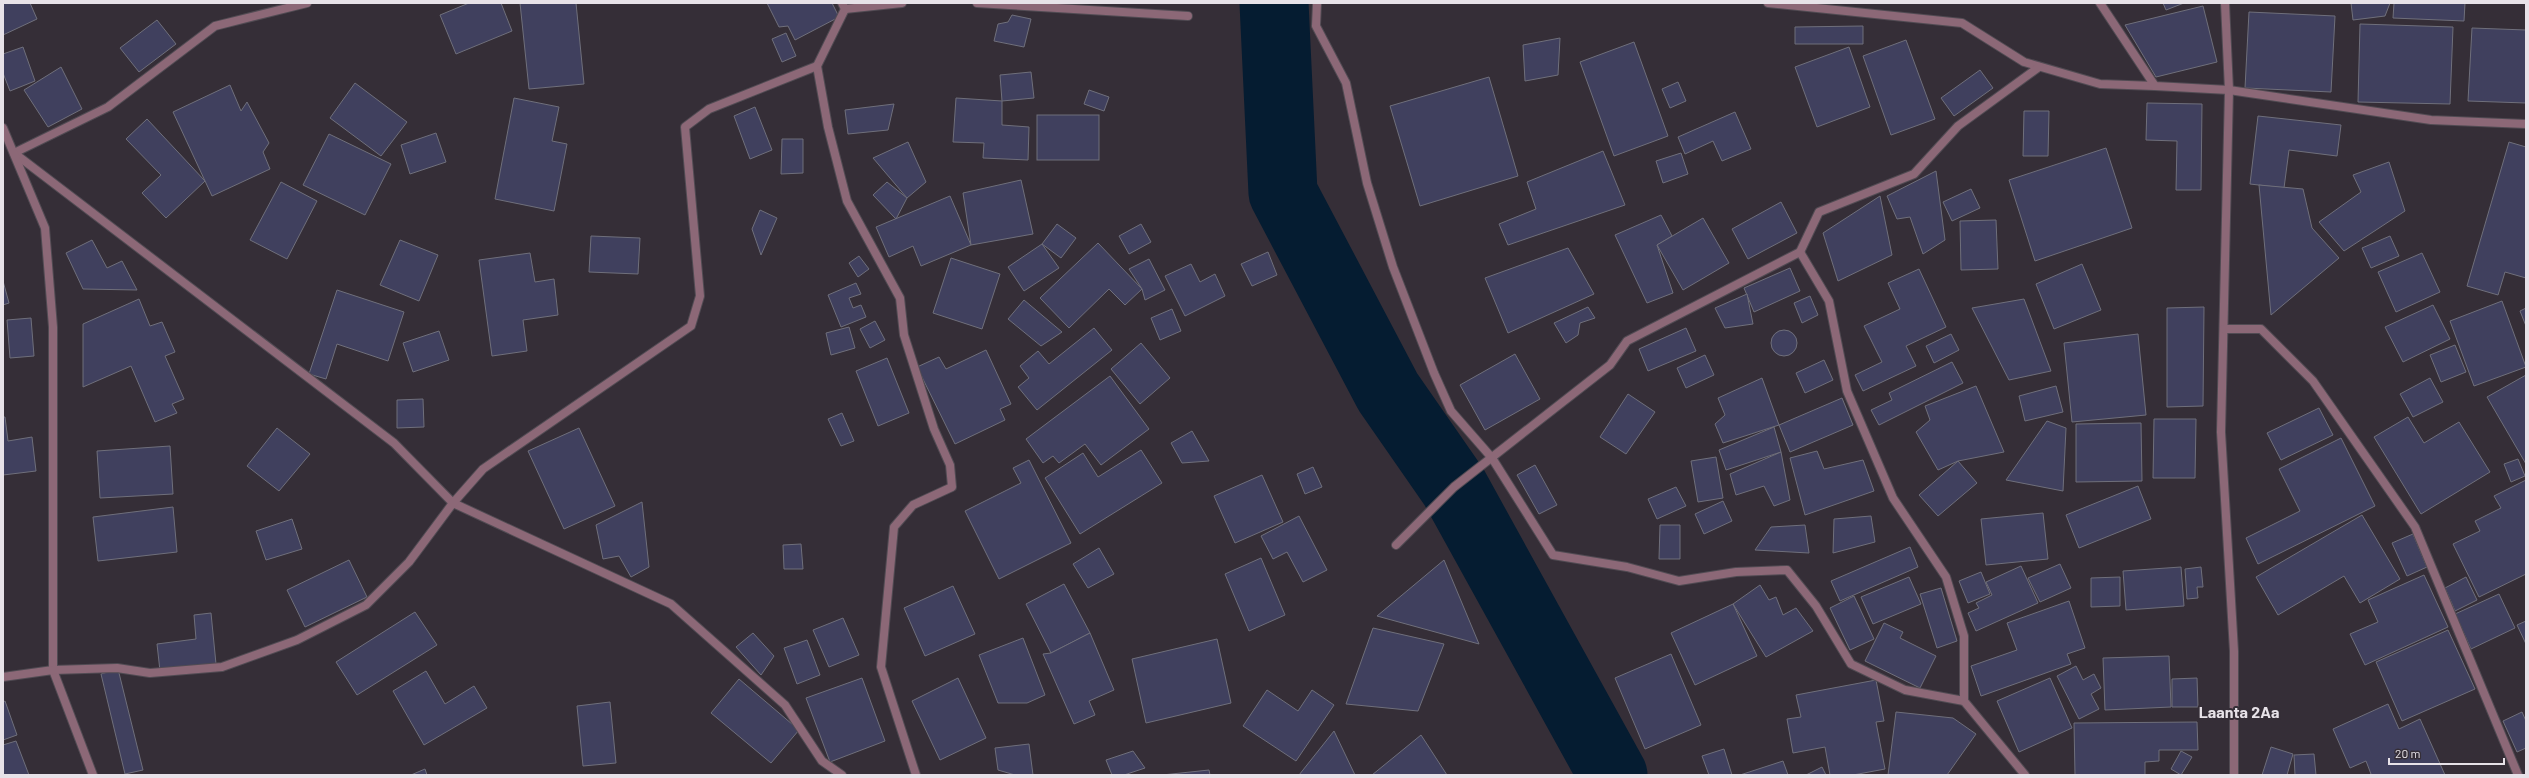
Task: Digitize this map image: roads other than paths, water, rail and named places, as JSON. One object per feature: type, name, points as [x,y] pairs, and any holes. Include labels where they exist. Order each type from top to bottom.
[{"type":"street","points":[[14,153],[108,107],[215,26],[307,3]]},
{"type":"street","points":[[902,3],[844,6],[817,66],[828,127],[847,201],[900,298],[904,335],[934,429],[950,465],[952,487],[913,506],[894,527],[880,667],[916,775]]},
{"type":"street","points":[[977,3],[1188,16]]},
{"type":"street","points":[[1316,3],[1316,26],[1346,83],[1366,183],[1398,281],[1434,373],[1452,411],[1492,458],[1553,556],[1627,567],[1679,581],[1736,572],[1787,570],[1816,606],[1851,664],[1905,690],[1964,701]]},
{"type":"street","points":[[1768,3],[1962,23],[2024,62],[2100,84],[2229,90],[2431,120],[2526,124]]},
{"type":"street","points":[[2100,3],[2154,86]]},
{"type":"street","points":[[2225,3],[2229,90],[2221,432],[2234,651],[2234,775]]},
{"type":"street","points":[[3,677],[53,670],[117,668],[150,673],[222,667],[297,640],[366,605],[409,562],[453,503],[483,469],[691,326],[700,296],[685,127],[709,109],[817,66]]},
{"type":"street","points":[[1396,545],[1454,487],[1610,365],[1627,341],[1800,252],[1819,212],[1914,174],[1958,126],[2039,66]]},
{"type":"street","points":[[3,128],[45,228],[53,327],[53,670],[93,775]]},
{"type":"street","points":[[14,153],[394,443],[453,503],[672,604],[785,705],[822,761],[842,775]]},
{"type":"street","points":[[1800,252],[1829,301],[1847,391],[1893,498],[1946,577],[1964,636],[1964,701],[2025,775]]},
{"type":"street","points":[[2224,329],[2261,329],[2313,381],[2415,527],[2518,775]]},
{"type":"waterway","points":[[1274,3],[1283,193],[1388,392],[1454,487],[1613,775]]},
{"type":"district","name":"Laanta 2Aa","points":[[2239,712]]}]
